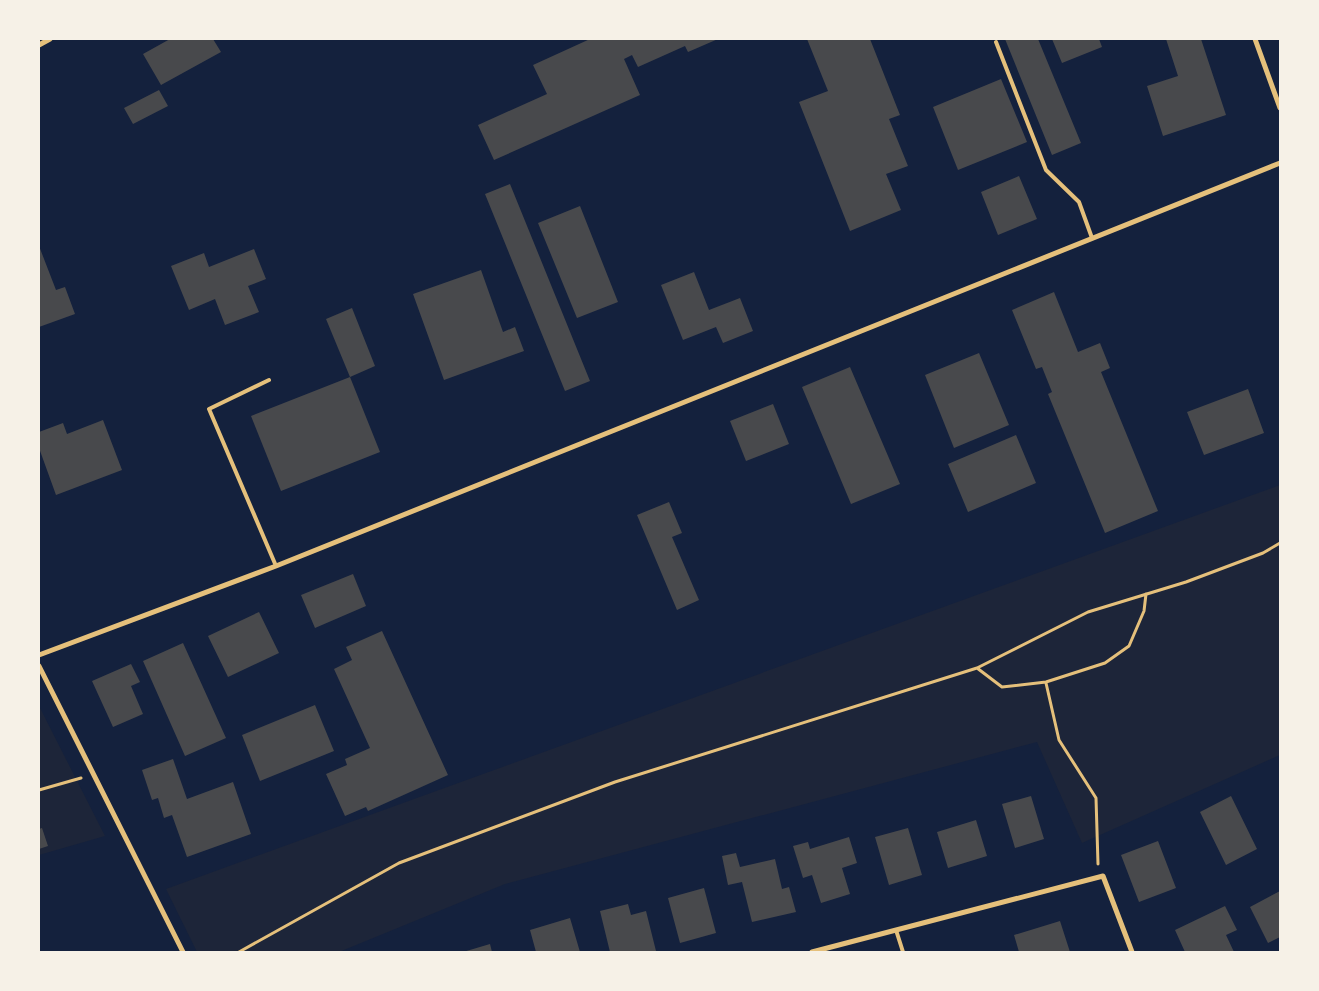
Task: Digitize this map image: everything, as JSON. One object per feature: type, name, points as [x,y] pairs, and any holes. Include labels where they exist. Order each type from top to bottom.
[{"type":"street","points":[[39,45],[50,39]]},
{"type":"street","points":[[1255,39],[1280,108]]},
{"type":"street","points":[[39,656],[276,566],[1280,163]]},
{"type":"street","points":[[39,666],[183,952]]},
{"type":"street","points":[[812,952],[1103,876],[1132,952]]},
{"type":"lane","points":[[996,42],[1046,170],[1079,202],[1092,238]]},
{"type":"lane","points":[[269,380],[209,409],[276,566]]},
{"type":"lane","points":[[896,930],[903,952]]},
{"type":"path","points":[[239,952],[398,863],[615,782],[977,668],[1088,612],[1186,582],[1263,553],[1280,543]]},
{"type":"path","points":[[977,668],[1002,687],[1046,682],[1105,663],[1129,646],[1144,611],[1146,594]]},
{"type":"path","points":[[1046,682],[1059,740],[1096,798],[1098,864],[1103,876]]},
{"type":"path","points":[[39,790],[93,774]]},
{"type":"shaded area","points":[[1280,485],[1280,755],[1082,843],[1037,742],[505,884],[339,952],[197,952],[166,889]]},
{"type":"shaded area","points":[[39,706],[105,836],[39,855]]},
{"type":"building","points":[[170,39],[213,39],[221,52],[161,85],[143,54]]},
{"type":"building","points":[[590,39],[718,39],[688,52],[685,46],[638,67],[632,55],[624,59],[640,95],[494,160],[478,125],[547,94],[533,65]]},
{"type":"building","points":[[807,39],[870,39],[900,115],[889,119],[908,166],[886,174],[901,210],[850,231],[799,102],[828,91]]},
{"type":"building","points":[[1005,39],[1038,39],[1081,143],[1052,155]]},
{"type":"building","points":[[1052,39],[1099,39],[1102,47],[1062,63]]},
{"type":"building","points":[[1166,39],[1201,39],[1226,115],[1163,136],[1147,86],[1178,76]]},
{"type":"building","points":[[1001,79],[1027,142],[958,170],[933,107]]},
{"type":"building","points":[[159,90],[168,106],[133,124],[124,108]]},
{"type":"building","points":[[1019,176],[1037,219],[998,235],[981,192]]},
{"type":"building","points":[[510,184],[590,381],[565,391],[485,194]]},
{"type":"building","points":[[580,206],[618,302],[577,318],[538,223]]},
{"type":"building","points":[[39,246],[56,290],[65,287],[75,314],[39,327]]},
{"type":"building","points":[[254,249],[266,279],[248,286],[259,312],[225,325],[215,299],[189,310],[171,266],[204,253],[209,267]]},
{"type":"building","points":[[481,270],[503,332],[515,327],[524,351],[444,380],[413,294]]},
{"type":"building","points":[[694,272],[709,310],[740,298],[753,331],[723,343],[716,327],[683,340],[661,285]]},
{"type":"building","points":[[1054,292],[1078,352],[1100,343],[1110,368],[1101,372],[1158,511],[1105,533],[1048,394],[1052,392],[1042,367],[1036,369],[1012,310]]},
{"type":"building","points":[[352,308],[375,366],[350,377],[326,319]]},
{"type":"building","points":[[979,353],[1009,425],[954,448],[925,375]]},
{"type":"building","points":[[850,367],[900,484],[851,504],[802,387]]},
{"type":"building","points":[[350,377],[380,452],[281,491],[251,416]]},
{"type":"building","points":[[1248,389],[1264,433],[1204,455],[1187,412]]},
{"type":"building","points":[[773,404],[789,444],[746,461],[730,421]]},
{"type":"building","points":[[103,420],[122,470],[56,495],[39,448],[39,432],[63,423],[67,434]]},
{"type":"building","points":[[1016,435],[1036,483],[968,512],[948,464]]},
{"type":"building","points":[[669,502],[682,533],[672,537],[699,600],[677,610],[637,515]]},
{"type":"building","points":[[353,574],[366,606],[315,628],[301,595]]},
{"type":"building","points":[[259,612],[279,653],[228,677],[208,636]]},
{"type":"building","points":[[382,631],[448,775],[368,811],[366,807],[345,816],[326,774],[347,765],[345,759],[370,748],[334,669],[352,660],[346,647]]},
{"type":"building","points":[[183,643],[226,738],[185,756],[143,661]]},
{"type":"building","points":[[131,664],[140,682],[131,686],[143,714],[113,727],[92,681]]},
{"type":"building","points":[[315,705],[334,751],[260,781],[242,735]]},
{"type":"building","points":[[173,759],[187,799],[233,782],[251,834],[187,857],[172,815],[164,818],[158,798],[152,800],[142,770]]},
{"type":"building","points":[[1031,796],[1044,839],[1015,848],[1002,804]]},
{"type":"building","points":[[1231,796],[1257,849],[1226,865],[1200,812]]},
{"type":"building","points":[[976,820],[987,856],[948,868],[937,832]]},
{"type":"building","points":[[42,828],[48,846],[39,849],[39,829]]},
{"type":"building","points":[[908,828],[922,875],[889,885],[875,837]]},
{"type":"building","points":[[849,837],[857,863],[842,868],[850,894],[821,903],[812,875],[803,878],[793,846],[808,842],[810,849]]},
{"type":"building","points":[[1158,841],[1176,888],[1139,902],[1121,855]]},
{"type":"building","points":[[736,853],[740,867],[775,859],[782,889],[789,887],[796,912],[752,922],[742,882],[728,885],[722,856]]},
{"type":"building","points":[[704,888],[716,933],[680,943],[668,898]]},
{"type":"building","points":[[1280,891],[1280,937],[1268,943],[1250,907]]},
{"type":"building","points":[[628,904],[631,915],[646,911],[656,951],[610,952],[600,911]]},
{"type":"building","points":[[1225,906],[1237,930],[1226,935],[1234,952],[1185,952],[1175,930]]},
{"type":"building","points":[[570,918],[580,952],[536,952],[530,930]]},
{"type":"building","points":[[1060,921],[1070,952],[1019,952],[1014,935]]},
{"type":"building","points":[[490,944],[492,952],[463,952]]}]
